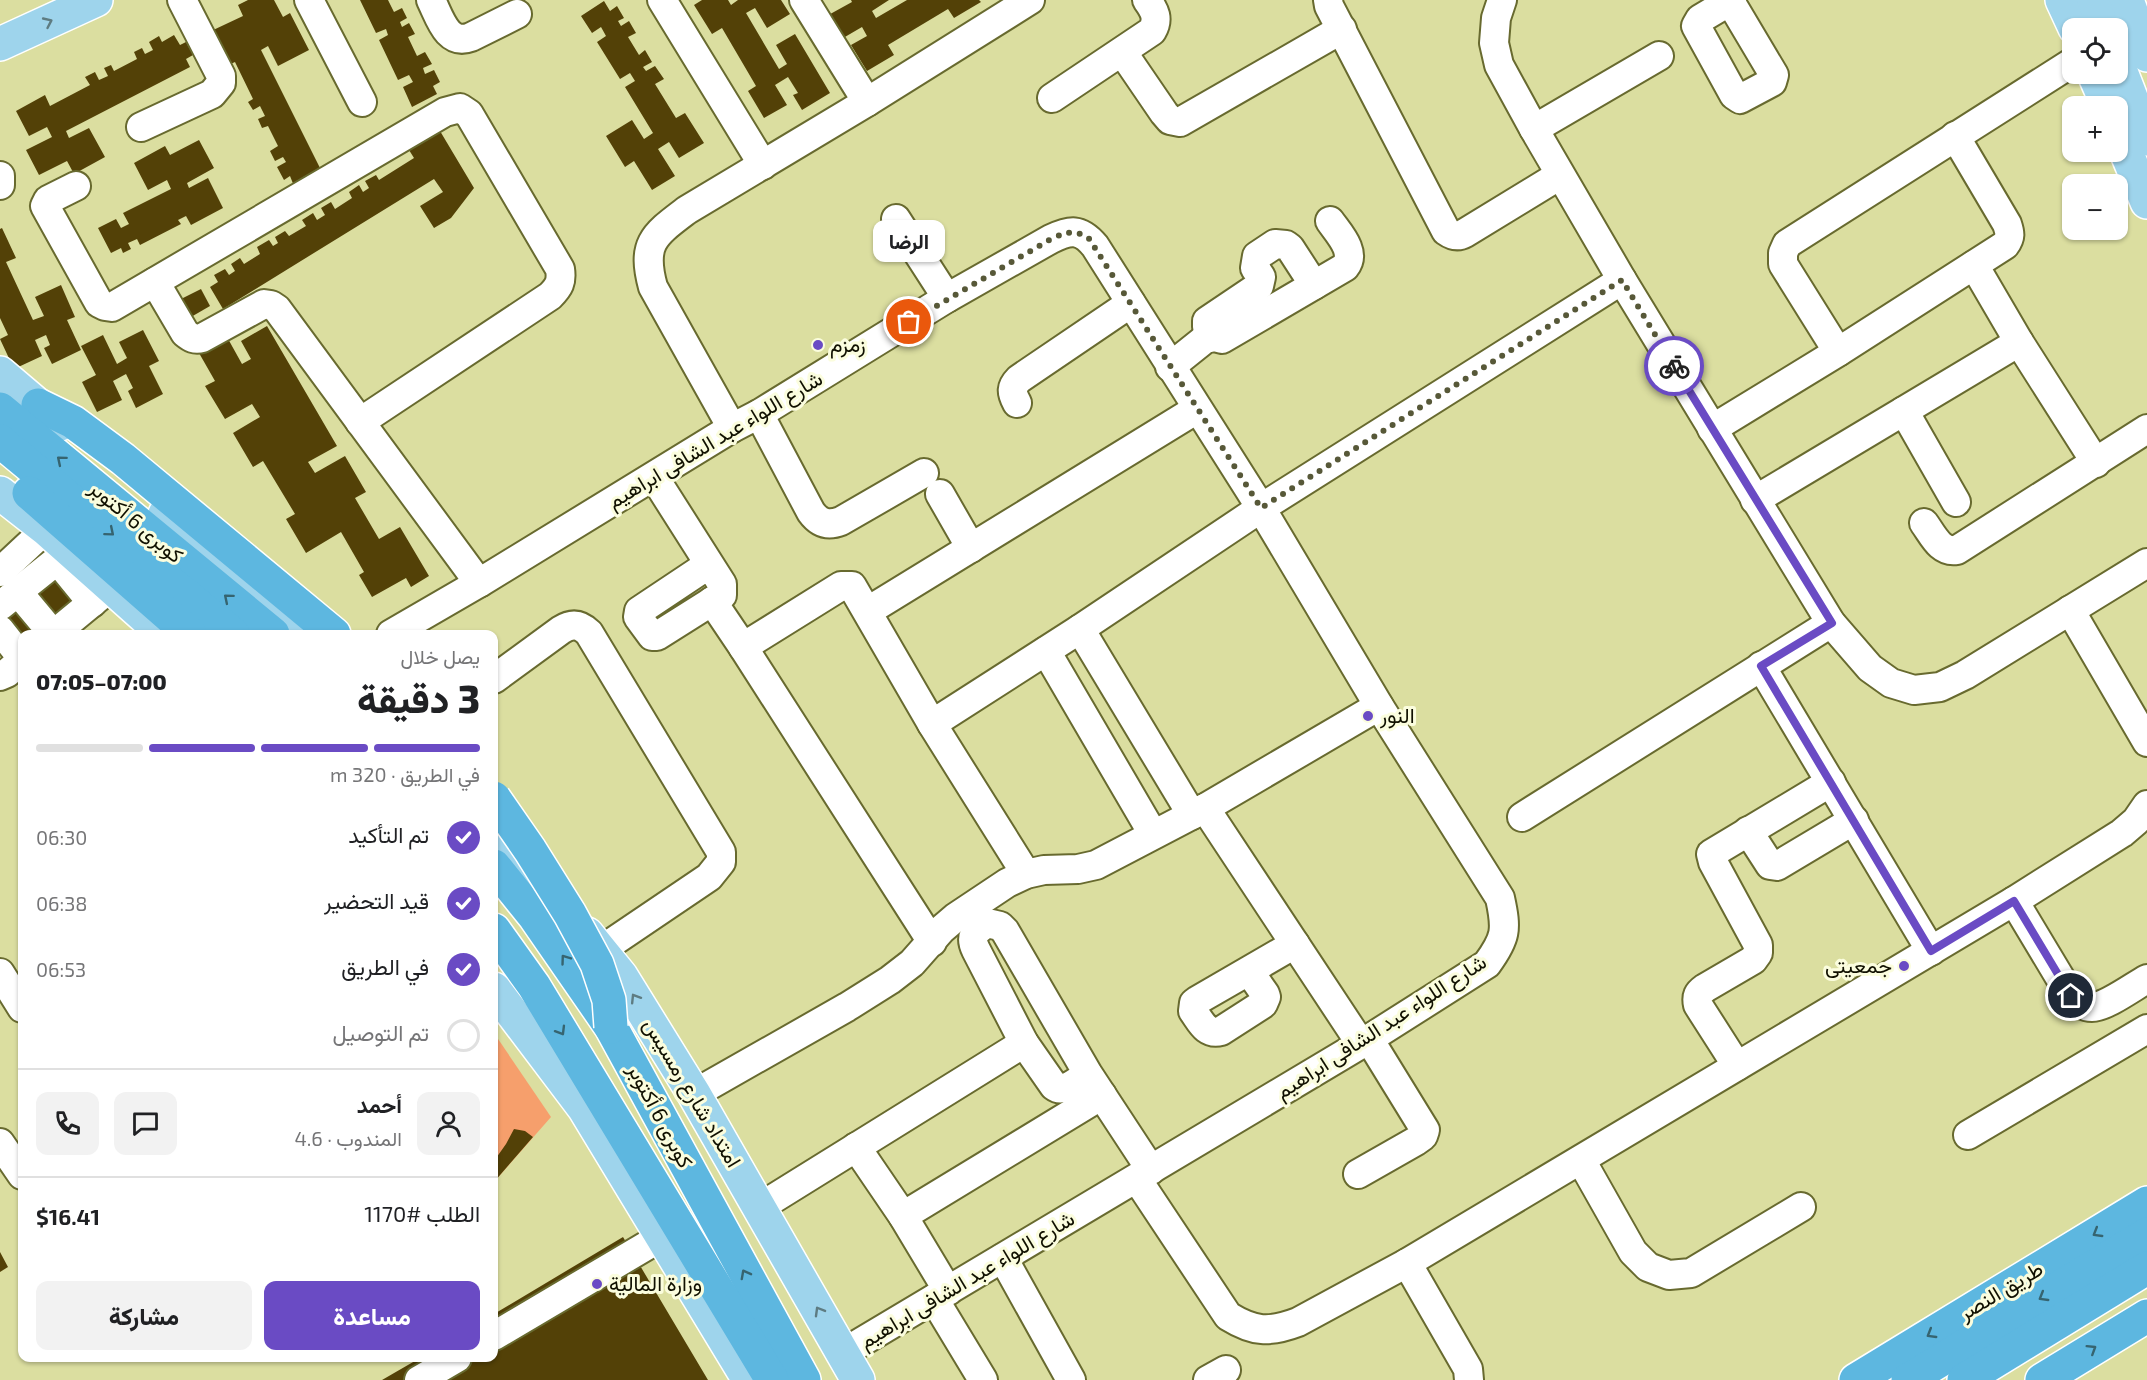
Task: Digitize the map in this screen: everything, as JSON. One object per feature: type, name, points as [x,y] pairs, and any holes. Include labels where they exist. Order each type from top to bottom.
[{"type":"highway","points":[[38,405],[73,422],[123,459],[329,630]]},
{"type":"highway","name":"كوبرى 6 أكتوبر","points":[[0,409],[268,630]]},
{"type":"highway","name":"كوبرى 6 أكتوبر","points":[[0,441],[228,630]]},
{"type":"highway","points":[[0,469],[185,630]]},
{"type":"highway","points":[[498,804],[531,850],[597,964],[609,1000],[611,1027]]},
{"type":"highway","name":"كوبرى 6 أكتوبر","points":[[498,871],[535,917],[611,1027],[804,1380]]},
{"type":"highway","name":"كوبرى 6 أكتوبر","points":[[498,936],[534,986],[772,1380]]},
{"type":"highway","name":"طريق النصر","points":[[1856,1380],[2147,1203]]},
{"type":"highway","points":[[1908,1380],[2147,1234]]},
{"type":"highway","points":[[1964,1380],[2147,1268]]},
{"type":"highway","points":[[2042,1380],[2147,1316]]},
{"type":"main road","points":[[0,44],[96,0]]},
{"type":"main road","points":[[2062,0],[2070,18]]},
{"type":"main road","points":[[2094,0],[2100,18]]},
{"type":"main road","points":[[2127,0],[2147,55]]},
{"type":"main road","points":[[2126,84],[2147,139]]},
{"type":"main road","points":[[2128,156],[2147,202]]},
{"type":"main road","points":[[0,373],[300,630]]},
{"type":"main road","points":[[0,493],[46,529],[63,555],[102,595],[158,630]]},
{"type":"main road","name":"امتداد شارع رمسيس","points":[[498,834],[601,950],[621,976],[694,1094],[851,1367]]},
{"type":"main road","points":[[498,994],[584,1108],[749,1380]]},
{"type":"street","points":[[141,127],[212,94],[221,83],[221,76],[182,0]]},
{"type":"street","points":[[309,0],[362,102]]},
{"type":"street","points":[[430,0],[445,29],[456,39],[464,40],[517,14]]},
{"type":"street","points":[[662,0],[763,165]]},
{"type":"street","points":[[804,0],[867,102]]},
{"type":"street","points":[[732,428],[653,287],[648,268],[649,247],[660,230],[687,210],[867,102],[1030,0]]},
{"type":"street","points":[[1052,98],[1152,31],[1156,24],[1155,12],[1147,0]]},
{"type":"street","points":[[1328,0],[1329,6],[1446,231],[1451,235],[1459,236],[1465,233],[1560,175]]},
{"type":"street","points":[[1502,0],[1496,18],[1494,43],[1499,65],[1534,129],[1755,500],[1832,623],[1870,668],[1891,684],[1914,690],[1940,687],[1965,675],[2147,563]]},
{"type":"street","points":[[1122,53],[1164,113],[1170,120],[1180,122],[1342,28]]},
{"type":"street","points":[[1534,129],[1659,56]]},
{"type":"street","points":[[1838,352],[1783,264],[1783,253],[1787,244],[2062,69]]},
{"type":"street","points":[[76,186],[48,200],[45,206],[99,303],[112,307],[445,112],[460,108],[469,114],[560,268],[562,278],[559,286],[550,296],[360,422]]},
{"type":"street","points":[[1712,429],[1838,352],[2005,245],[2010,233],[2007,224],[1955,136]]},
{"type":"street","points":[[0,176],[0,185]]},
{"type":"street","points":[[896,219],[947,298]]},
{"type":"street","points":[[1170,367],[1205,339],[1214,337],[1222,339],[1345,267],[1349,262],[1348,250],[1330,221]]},
{"type":"street","name":"شارع اللواء عبد الشافى ابراهيم","points":[[398,630],[478,584],[947,298],[1051,239],[1067,232],[1076,232],[1088,237],[1095,246],[1261,508],[1379,706],[1486,873],[1500,898],[1505,919],[1501,945],[1487,964],[1365,1042],[941,1295],[851,1367]]},
{"type":"street","points":[[1214,337],[1207,327],[1207,321],[1259,286],[1261,277],[1255,268],[1257,256],[1275,243],[1290,248],[1314,285]]},
{"type":"street","points":[[1974,265],[2019,342],[2096,463]]},
{"type":"street","points":[[932,724],[1080,629],[1261,508],[1622,280]]},
{"type":"street","points":[[155,282],[185,333],[196,339],[202,338],[258,306],[272,304],[478,584]]},
{"type":"street","points":[[1017,403],[1012,394],[1012,388],[1019,379],[1131,303]]},
{"type":"street","points":[[1755,500],[2019,342]]},
{"type":"street","points":[[868,611],[1197,410]]},
{"type":"street","points":[[1904,411],[1956,502]]},
{"type":"street","points":[[759,414],[816,519],[832,524],[932,484],[971,548]]},
{"type":"street","points":[[1924,523],[1944,549],[1957,550],[2147,429]]},
{"type":"street","points":[[654,477],[723,589],[722,594],[656,637],[650,635],[638,617],[639,611],[708,565]]},
{"type":"street","points":[[6,590],[46,529]]},
{"type":"street","points":[[6,590],[63,555]]},
{"type":"street","points":[[743,647],[845,585],[855,589],[932,724],[1026,874]]},
{"type":"street","points":[[6,590],[49,630]]},
{"type":"street","points":[[58,630],[102,595]]},
{"type":"street","points":[[712,601],[932,942]]},
{"type":"street","points":[[2070,610],[2147,742]]},
{"type":"street","points":[[1522,817],[1832,623]]},
{"type":"street","points":[[498,676],[567,626],[583,627],[589,633],[721,852],[721,862],[709,877],[601,950]]},
{"type":"street","points":[[1080,629],[1198,811],[1365,1042],[1425,1130],[1423,1136],[1416,1141],[1358,1174]]},
{"type":"street","points":[[0,630],[18,654]]},
{"type":"street","points":[[1046,651],[1153,834]]},
{"type":"street","points":[[0,676],[18,663]]},
{"type":"street","points":[[1761,666],[1931,951]]},
{"type":"street","points":[[694,1094],[890,980],[912,963],[942,929],[956,917],[1007,883],[1026,874],[1056,868],[1078,869],[1096,865],[1198,811],[1379,706]]},
{"type":"street","points":[[1737,1066],[1696,999],[1705,988],[1754,960],[1758,953],[1756,938],[1711,857],[1714,851],[1831,782]]},
{"type":"street","points":[[1095,1084],[1056,1089],[1024,1043],[973,945],[974,932],[987,923],[1005,931],[1095,1084],[1217,1301],[1228,1316],[1244,1326],[1262,1330],[1280,1328],[1298,1322],[1407,1263],[2014,901],[2121,833],[2136,821],[2147,805]]},
{"type":"street","points":[[1748,831],[1770,865],[1777,866],[1854,820]]},
{"type":"street","points":[[2014,901],[2071,996],[2080,1004],[2092,1007],[2104,1003],[2147,979]]},
{"type":"street","points":[[1249,970],[1294,944]]},
{"type":"street","points":[[1968,1135],[2147,1029]]},
{"type":"street","points":[[760,1207],[1024,1043]]},
{"type":"street","points":[[903,1216],[1095,1084]]},
{"type":"street","points":[[0,1143],[18,1169]]},
{"type":"street","points":[[856,1146],[903,1216],[983,1380]]},
{"type":"street","points":[[1581,1160],[1633,1252],[1648,1267],[1669,1275],[1691,1272],[1801,1207]]},
{"type":"street","points":[[498,1334],[663,1236]]},
{"type":"street","points":[[1003,1258],[1071,1380]]},
{"type":"street","points":[[1407,1263],[1468,1369],[1468,1380]]},
{"type":"street","points":[[419,1380],[450,1362]]},
{"type":"shaded area","points":[[498,1039],[551,1117],[498,1177]]},
{"type":"building","points":[[248,0],[274,0],[283,17],[290,13],[309,50],[278,66],[268,46],[261,50],[322,172],[294,186],[290,176],[284,180],[277,167],[286,162],[283,157],[275,161],[270,151],[278,146],[268,126],[262,128],[258,119],[265,116],[260,106],[253,110],[248,102],[253,99],[235,62],[226,66],[209,32],[243,16],[238,5]]},
{"type":"building","points":[[360,0],[388,0],[394,12],[402,8],[407,18],[400,22],[402,27],[409,23],[415,34],[408,37],[417,56],[425,52],[432,64],[423,68],[425,74],[434,70],[440,82],[433,86],[437,94],[412,107],[403,87],[413,82],[409,75],[398,80],[379,40],[388,35],[386,29],[376,33]]},
{"type":"building","points":[[702,0],[728,0],[731,5],[738,0],[781,0],[790,14],[767,28],[755,8],[746,13],[779,69],[787,64],[776,45],[795,34],[830,93],[802,110],[793,95],[798,93],[788,77],[775,85],[787,105],[764,118],[748,91],[756,86],[722,28],[712,34],[694,5]]},
{"type":"building","points":[[851,0],[889,0],[872,11],[876,18],[907,0],[979,0],[981,2],[954,18],[948,9],[888,45],[894,55],[867,71],[851,45],[867,36],[862,27],[838,41],[823,18],[852,2]]},
{"type":"building","points":[[604,1],[610,11],[617,6],[624,18],[618,21],[621,26],[629,21],[636,33],[628,37],[639,55],[645,50],[652,62],[643,67],[646,71],[655,66],[664,79],[655,84],[676,118],[685,113],[704,143],[679,158],[669,142],[658,149],[675,176],[652,190],[634,161],[625,167],[606,136],[632,120],[644,139],[653,133],[625,87],[635,81],[630,73],[620,79],[597,42],[606,36],[601,27],[592,33],[581,16]]},
{"type":"building","points":[[174,35],[180,45],[186,42],[193,55],[186,59],[190,67],[66,131],[69,138],[89,128],[105,157],[74,174],[67,161],[39,175],[26,150],[52,137],[47,127],[29,136],[16,111],[45,95],[50,106],[90,85],[85,77],[95,72],[99,80],[108,76],[104,68],[111,65],[114,71],[137,59],[134,52],[142,48],[145,54],[153,50],[149,42],[159,36],[162,42]]},
{"type":"building","points":[[440,131],[474,188],[451,218],[434,228],[420,206],[443,192],[434,179],[223,309],[210,287],[218,282],[214,275],[225,269],[229,275],[235,271],[231,264],[240,258],[244,264],[260,254],[257,247],[269,240],[273,246],[278,243],[275,237],[285,231],[289,236],[306,226],[302,220],[313,213],[317,220],[325,215],[321,208],[331,202],[335,209],[352,198],[349,192],[359,185],[363,192],[369,188],[365,181],[376,175],[379,180],[414,158],[409,150]]},
{"type":"building","points":[[199,140],[214,168],[187,183],[189,188],[208,178],[223,208],[191,225],[186,216],[178,220],[181,224],[140,245],[137,239],[128,243],[131,249],[123,253],[121,248],[111,253],[98,228],[116,219],[121,228],[129,224],[123,213],[171,189],[167,180],[148,190],[134,163],[165,146],[170,155]]},
{"type":"building","points":[[2,228],[16,258],[6,262],[33,320],[44,316],[35,297],[61,285],[75,317],[67,320],[81,350],[52,364],[44,348],[50,345],[46,335],[35,340],[42,356],[14,369],[0,339],[8,335],[0,318],[0,229]]},
{"type":"building","points":[[201,289],[210,306],[191,317],[181,299]]},
{"type":"building","points":[[267,326],[337,446],[308,462],[315,473],[345,456],[366,492],[355,498],[379,539],[400,527],[429,576],[411,587],[406,578],[372,597],[359,575],[364,572],[341,532],[306,553],[286,519],[295,514],[263,461],[253,467],[233,433],[260,417],[252,404],[225,419],[205,386],[215,381],[199,353],[227,337],[242,364],[251,359],[241,341]]},
{"type":"building","points":[[143,330],[159,361],[149,366],[163,394],[136,408],[128,391],[133,388],[126,374],[113,381],[122,400],[97,412],[82,382],[96,375],[81,346],[103,335],[117,364],[127,358],[119,342]]},
{"type":"building","points":[[57,577],[79,604],[51,626],[29,598]]},
{"type":"building","points":[[20,602],[35,630],[18,630],[18,642],[0,619]]},
{"type":"building","points":[[514,1129],[525,1131],[533,1137],[498,1177],[498,1155]]},
{"type":"building","name":"وزارة المالية","points":[[623,1237],[708,1380],[382,1380],[413,1362],[498,1362],[498,1312]]},
{"type":"building","points":[[0,1252],[8,1267],[0,1272]]},
{"type":"way so far","points":[[909,322],[1051,239],[1067,232],[1076,232],[1088,237],[1261,508],[1622,280],[1674,366]]},
{"type":"place","name":"الرضا","points":[[909,322]]},
{"type":"place","name":"زمزم","points":[[818,345]]},
{"type":"place","name":"النور","points":[[1368,716]]},
{"type":"place","name":"جمعيتى","points":[[1904,966]]},
{"type":"place","name":"وزارة المالية","points":[[597,1284]]},
{"type":"route","points":[[1674,366],[1832,623],[1761,666],[1931,951],[2014,901],[2071,996]]}]
